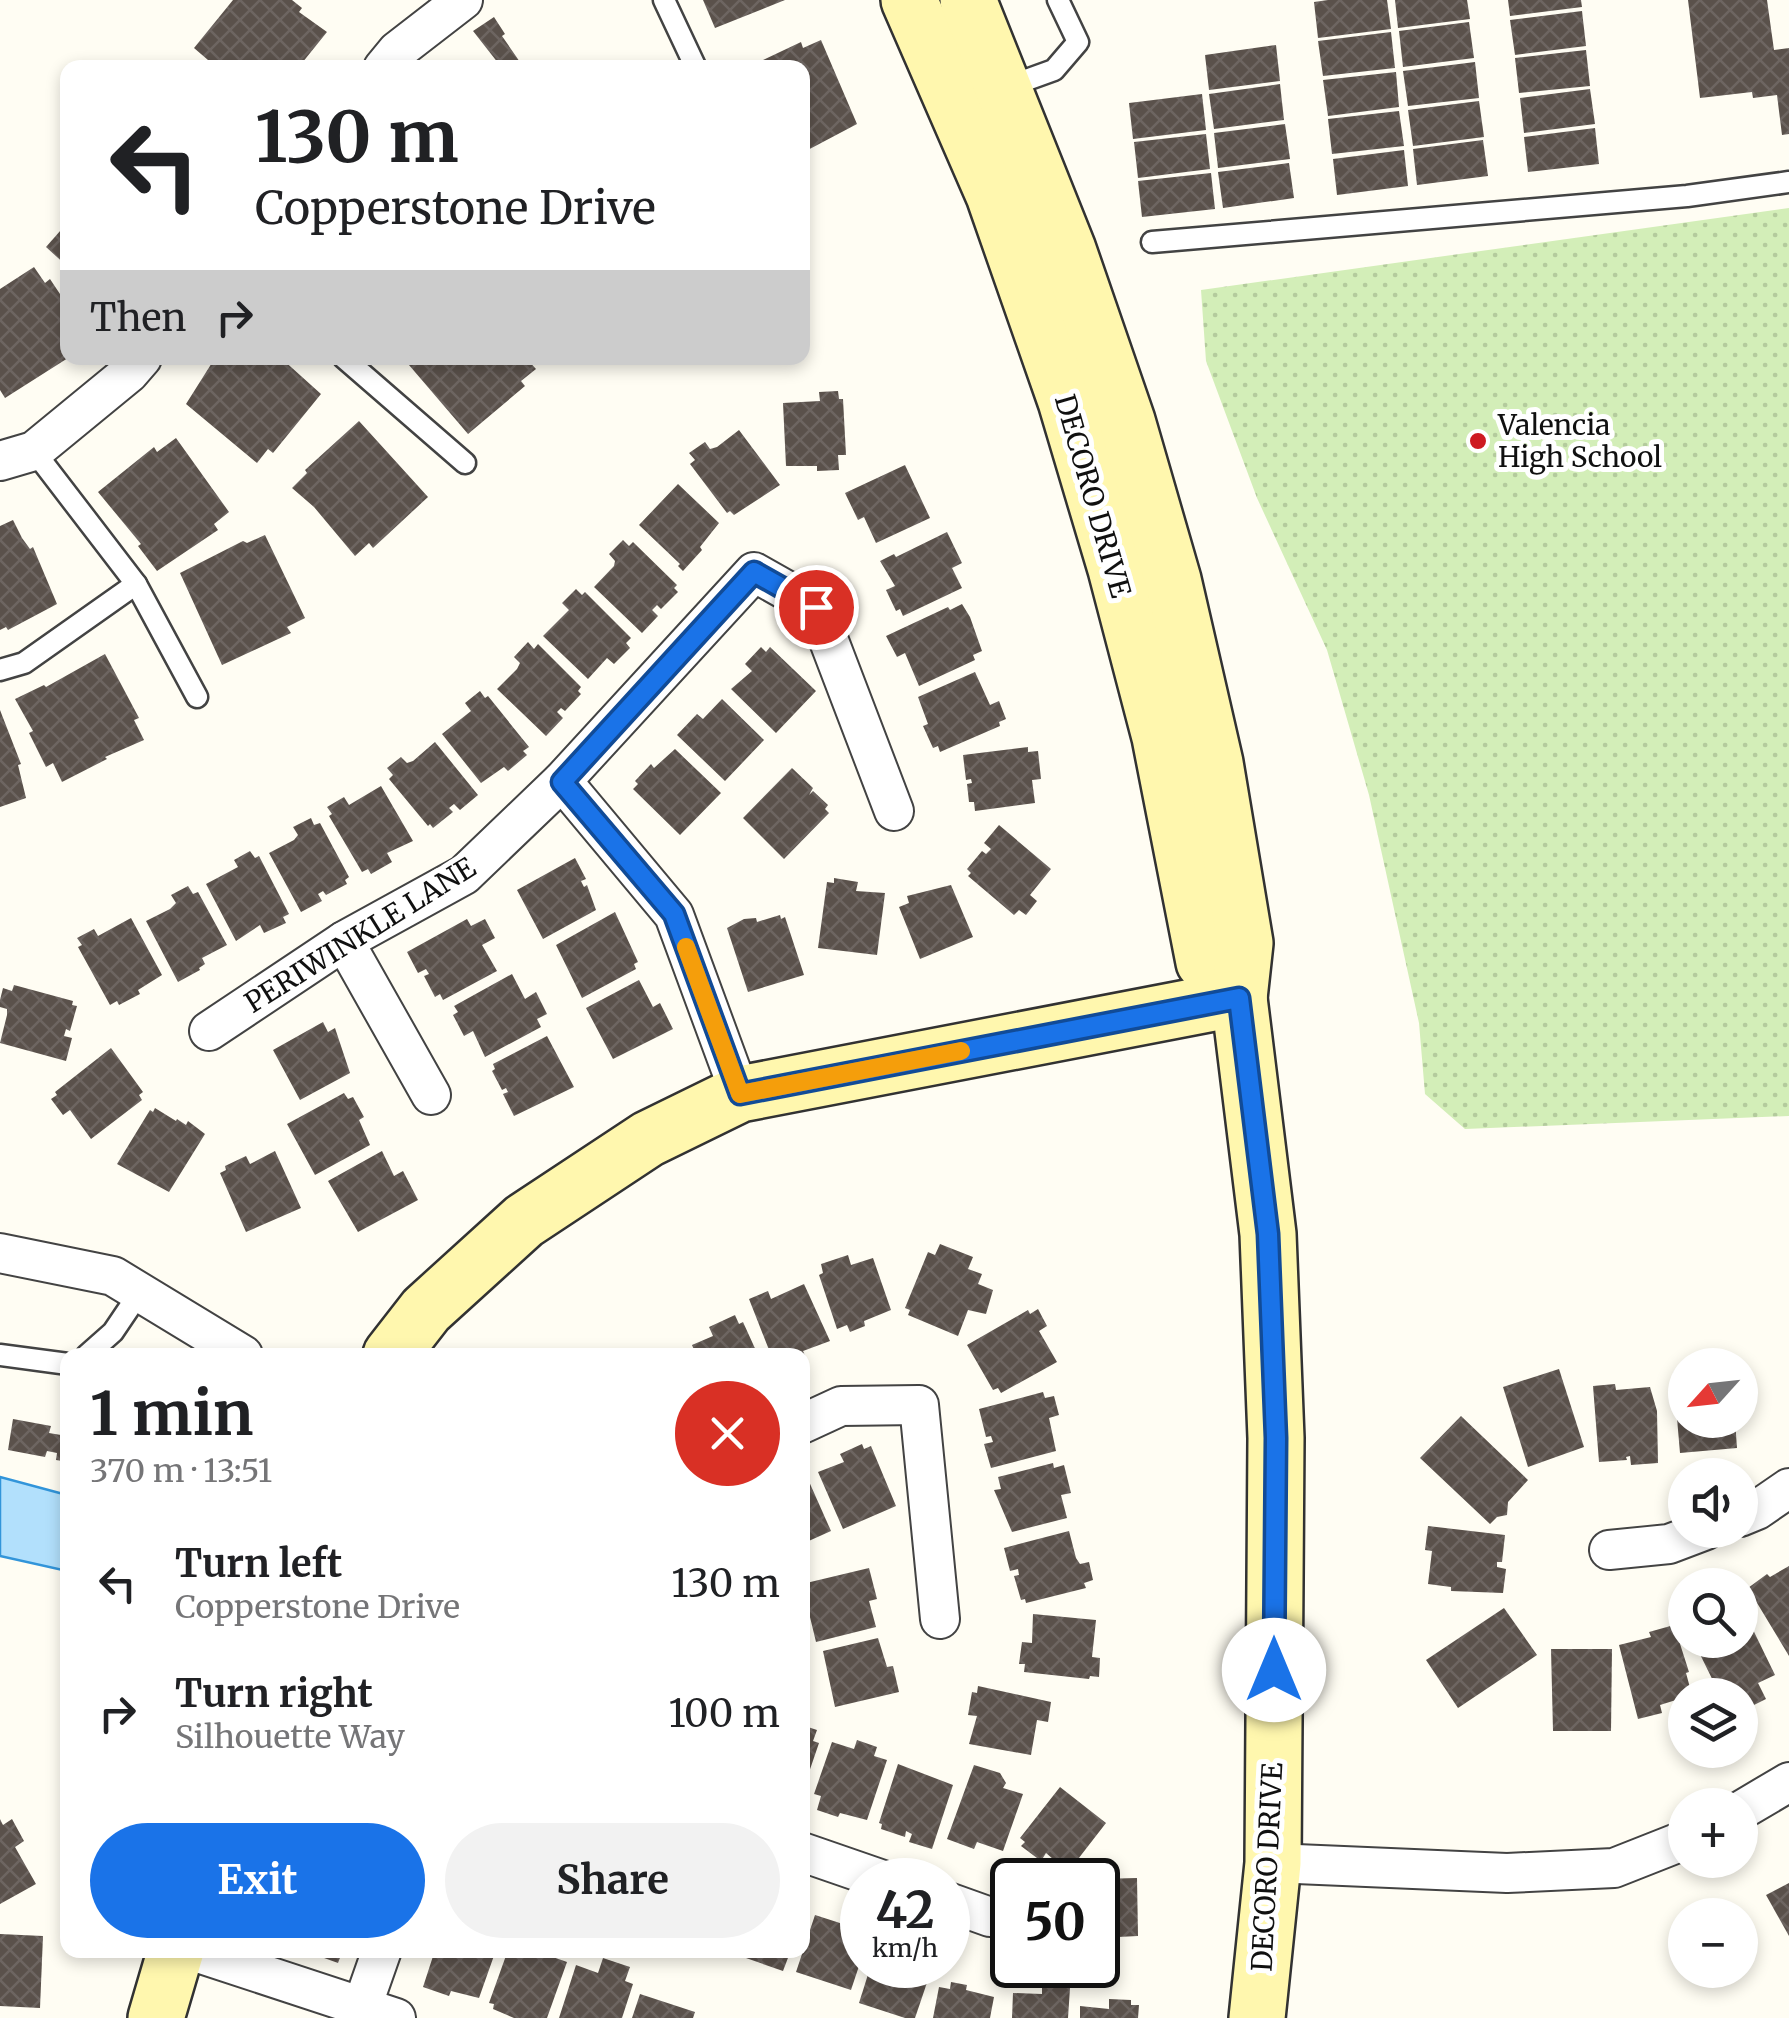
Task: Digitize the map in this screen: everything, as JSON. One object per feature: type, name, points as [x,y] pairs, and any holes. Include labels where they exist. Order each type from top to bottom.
[{"type":"main road","name":"DECORO DRIVE","points":[[908,0],[994,195],[1066,402],[1116,569],[1160,737],[1204,962],[1239,998]]},
{"type":"main road","name":"DECORO DRIVE","points":[[968,0],[1068,250],[1127,421],[1173,580],[1215,762],[1245,943],[1239,998],[1269,1253],[1276,1438],[1274,1863],[1257,2018]]},
{"type":"main road","points":[[396,1348],[426,1310],[524,1221],[648,1139],[740,1094],[1239,998]]},
{"type":"main road","points":[[156,2018],[174,1958]]},
{"type":"street","points":[[389,60],[463,0]]},
{"type":"street","points":[[17,456],[136,365]]},
{"type":"street","name":"PERIWINKLE LANE","points":[[208,1032],[344,941],[464,875],[562,782],[754,572],[816,607],[894,810]]},
{"type":"street","points":[[562,782],[674,914],[740,1094]]},
{"type":"street","points":[[344,941],[431,1096]]},
{"type":"street","points":[[0,1253],[113,1276],[232,1348]]},
{"type":"street","points":[[810,1420],[840,1406],[919,1405],[940,1619]]},
{"type":"street","points":[[1758,1510],[1789,1488]]},
{"type":"street","points":[[1610,1550],[1668,1544]]},
{"type":"street","points":[[1758,1800],[1789,1782]]},
{"type":"street","points":[[1274,1863],[1508,1873],[1614,1868],[1668,1847]]},
{"type":"street","points":[[810,1855],[840,1865]]},
{"type":"street","points":[[970,1910],[990,1917]]},
{"type":"street","points":[[214,1958],[379,2012],[382,1958]]},
{"type":"lane","points":[[664,0],[689,60]]},
{"type":"lane","points":[[1006,88],[1054,70],[1078,42],[1058,0]]},
{"type":"lane","points":[[1152,242],[1686,196],[1789,182]]},
{"type":"lane","points":[[352,365],[465,463]]},
{"type":"lane","points":[[17,456],[136,584],[197,698]]},
{"type":"lane","points":[[0,670],[24,663],[136,584]]},
{"type":"lane","points":[[94,1348],[113,1332],[140,1292]]},
{"type":"lane","points":[[0,1355],[60,1363]]},
{"type":"green space","points":[[1789,208],[1789,1116],[1465,1129],[1425,1094],[1419,1023],[1369,795],[1327,650],[1257,498],[1206,361],[1201,290]]},
{"type":"water","points":[[0,1477],[60,1493],[60,1569],[0,1556]]},
{"type":"building","points":[[233,0],[292,0],[302,8],[299,12],[327,32],[304,60],[208,60],[194,48]]},
{"type":"building","points":[[703,0],[785,0],[715,28]]},
{"type":"building","points":[[1387,0],[1391,29],[1318,38],[1314,2]]},
{"type":"building","points":[[1395,0],[1467,0],[1470,19],[1398,28]]},
{"type":"building","points":[[1508,0],[1581,0],[1582,7],[1510,16]]},
{"type":"building","points":[[1688,0],[1767,0],[1774,50],[1789,48],[1789,134],[1782,135],[1777,95],[1753,98],[1752,92],[1700,98]]},
{"type":"building","points":[[1582,11],[1586,46],[1515,55],[1510,20]]},
{"type":"building","points":[[494,17],[519,60],[496,60],[473,31]]},
{"type":"building","points":[[1469,22],[1474,58],[1403,67],[1399,31]]},
{"type":"building","points":[[1391,32],[1395,68],[1323,76],[1318,41]]},
{"type":"building","points":[[821,40],[857,124],[810,149],[810,60],[763,60],[801,42],[803,48]]},
{"type":"building","points":[[1276,45],[1280,81],[1209,90],[1205,55]]},
{"type":"building","points":[[1586,50],[1590,86],[1519,93],[1515,58]]},
{"type":"building","points":[[1475,62],[1479,98],[1408,106],[1403,71]]},
{"type":"building","points":[[1396,72],[1399,107],[1328,116],[1323,80]]},
{"type":"building","points":[[1280,84],[1284,120],[1214,129],[1209,94]]},
{"type":"building","points":[[1590,89],[1595,124],[1524,133],[1520,98]]},
{"type":"building","points":[[1202,94],[1206,130],[1133,139],[1129,103]]},
{"type":"building","points":[[1479,101],[1484,137],[1413,146],[1408,110]]},
{"type":"building","points":[[1399,111],[1404,146],[1332,154],[1328,119]]},
{"type":"building","points":[[1285,124],[1290,159],[1218,168],[1214,133]]},
{"type":"building","points":[[1595,128],[1599,164],[1528,172],[1524,137]]},
{"type":"building","points":[[1206,134],[1210,169],[1138,178],[1134,142]]},
{"type":"building","points":[[1483,140],[1488,176],[1417,185],[1413,149]]},
{"type":"building","points":[[1404,150],[1408,186],[1337,195],[1333,159]]},
{"type":"building","points":[[1289,163],[1294,198],[1223,208],[1218,172]]},
{"type":"building","points":[[1211,173],[1215,209],[1142,217],[1138,181]]},
{"type":"building","points":[[60,231],[60,260],[46,247]]},
{"type":"building","points":[[34,267],[45,283],[50,279],[60,294],[60,363],[5,398],[0,390],[0,289]]},
{"type":"building","points":[[211,365],[289,365],[321,394],[273,453],[268,449],[257,463],[186,404]]},
{"type":"building","points":[[409,365],[532,365],[536,369],[521,381],[525,386],[468,434]]},
{"type":"building","points":[[838,391],[839,399],[843,399],[846,455],[838,455],[839,470],[786,466],[783,403],[820,401],[819,392]]},
{"type":"building","points":[[359,421],[428,497],[373,548],[369,543],[355,556],[314,507],[292,488],[307,473],[305,470]]},
{"type":"building","points":[[739,430],[780,485],[734,515],[727,513],[690,464],[695,460],[689,453],[705,442],[710,449],[717,447]]},
{"type":"building","points":[[176,438],[229,512],[214,524],[218,530],[157,571],[138,546],[141,544],[98,492],[154,447],[157,452]]},
{"type":"building","points":[[905,465],[930,518],[876,543],[864,517],[858,520],[845,493]]},
{"type":"building","points":[[678,484],[719,523],[683,571],[639,525]]},
{"type":"building","points":[[13,520],[30,549],[33,547],[57,604],[8,630],[0,630],[0,526]]},
{"type":"building","points":[[947,532],[962,563],[952,568],[962,588],[903,616],[900,609],[896,611],[886,590],[895,586],[880,561]]},
{"type":"building","points":[[265,535],[305,618],[287,627],[291,633],[222,665],[180,573],[243,541]]},
{"type":"building","points":[[623,540],[629,546],[633,542],[677,585],[674,588],[678,592],[661,609],[657,605],[652,610],[658,616],[642,633],[594,587],[614,566],[609,554]]},
{"type":"building","points":[[576,589],[582,595],[585,592],[631,638],[626,643],[630,648],[614,664],[607,658],[588,679],[543,636],[569,610],[562,603]]},
{"type":"building","points":[[962,604],[982,651],[973,655],[975,660],[919,686],[905,653],[897,657],[886,636]]},
{"type":"building","points":[[528,642],[534,649],[538,644],[581,687],[581,694],[565,711],[561,708],[557,712],[563,718],[546,736],[497,689],[517,669],[520,663],[514,657]]},
{"type":"building","points":[[761,647],[766,652],[770,647],[816,691],[776,733],[731,689],[752,671],[745,664]]},
{"type":"building","points":[[105,654],[139,718],[134,720],[144,740],[62,782],[53,763],[46,767],[29,733],[33,731],[15,699],[46,687]]},
{"type":"building","points":[[975,672],[990,705],[999,701],[1006,719],[999,722],[1000,726],[940,752],[938,746],[933,748],[923,726],[928,724],[918,697]]},
{"type":"building","points":[[480,691],[529,747],[523,751],[527,755],[508,771],[504,767],[481,783],[442,734],[471,711],[465,703]]},
{"type":"building","points":[[722,699],[764,740],[725,781],[677,735],[697,714],[703,719]]},
{"type":"building","points":[[0,710],[21,764],[18,765],[26,798],[0,807]]},
{"type":"building","points":[[435,742],[478,795],[460,810],[454,804],[449,808],[453,812],[433,828],[389,779],[393,775],[387,768],[401,757],[407,763],[413,761]]},
{"type":"building","points":[[1028,747],[1028,752],[1038,751],[1041,779],[1032,780],[1035,803],[975,811],[974,802],[969,802],[967,784],[972,783],[971,779],[966,780],[963,755]]},
{"type":"building","points":[[675,749],[721,793],[680,835],[633,789],[638,784],[635,781],[651,764],[654,768]]},
{"type":"building","points":[[792,768],[813,788],[809,795],[813,791],[828,805],[825,809],[829,813],[784,859],[743,818]]},
{"type":"building","points":[[381,786],[413,841],[387,853],[392,862],[371,874],[368,869],[362,872],[327,807],[344,797],[349,805]]},
{"type":"building","points":[[311,818],[314,825],[320,823],[349,877],[345,880],[347,884],[326,895],[323,891],[318,894],[322,901],[301,912],[269,853],[294,840],[298,835],[293,827]]},
{"type":"building","points":[[999,825],[1051,869],[1030,895],[1037,901],[1026,915],[1019,910],[1014,915],[968,876],[971,873],[967,869],[982,851],[986,854],[991,849],[984,843]]},
{"type":"building","points":[[250,851],[255,858],[259,856],[289,914],[283,917],[286,923],[264,933],[260,925],[236,941],[206,884],[238,867],[234,860]]},
{"type":"building","points":[[575,858],[586,879],[581,881],[584,887],[587,885],[596,910],[543,939],[517,890]]},
{"type":"building","points":[[834,878],[858,882],[856,891],[885,893],[877,955],[818,948],[827,882],[834,883]]},
{"type":"building","points":[[951,885],[973,937],[920,959],[899,907],[909,903],[907,896]]},
{"type":"building","points":[[188,886],[193,894],[198,892],[227,945],[202,958],[205,964],[200,970],[178,982],[146,921],[170,909],[176,903],[171,895]]},
{"type":"building","points":[[615,912],[638,962],[634,964],[636,969],[582,998],[556,945]]},
{"type":"building","points":[[780,915],[781,919],[785,917],[804,975],[748,992],[727,928],[744,919],[756,918],[757,922]]},
{"type":"building","points":[[131,918],[162,975],[138,990],[140,994],[119,1005],[117,1001],[110,1005],[78,947],[82,945],[77,938],[94,929],[98,936]]},
{"type":"building","points":[[467,919],[471,926],[485,919],[495,938],[482,945],[497,971],[443,1000],[440,994],[435,997],[424,976],[429,974],[426,969],[418,973],[407,952]]},
{"type":"building","points":[[512,974],[525,999],[536,992],[547,1014],[537,1019],[541,1027],[485,1057],[473,1031],[464,1036],[453,1015],[458,1012],[454,1006]]},
{"type":"building","points":[[639,980],[653,1007],[660,1003],[673,1029],[613,1059],[586,1008]]},
{"type":"building","points":[[14,985],[73,1001],[72,1005],[77,1006],[70,1031],[66,1029],[64,1036],[72,1038],[66,1061],[0,1043],[7,1009],[0,1007],[0,1000],[3,988],[12,991]]},
{"type":"building","points":[[323,1022],[328,1032],[335,1028],[350,1073],[300,1100],[273,1050]]},
{"type":"building","points":[[547,1036],[574,1087],[514,1116],[503,1094],[508,1092],[506,1088],[502,1090],[492,1071],[493,1064]]},
{"type":"building","points":[[111,1048],[143,1092],[139,1095],[142,1100],[91,1139],[70,1110],[63,1115],[51,1099]]},
{"type":"building","points":[[344,1093],[348,1099],[353,1097],[364,1117],[359,1120],[370,1145],[315,1175],[287,1124]]},
{"type":"building","points":[[155,1108],[186,1125],[188,1121],[205,1134],[169,1192],[117,1164],[150,1110]]},
{"type":"building","points":[[275,1151],[301,1208],[246,1232],[220,1173],[226,1170],[225,1166],[246,1156],[250,1164]]},
{"type":"building","points":[[382,1151],[394,1176],[403,1171],[418,1200],[358,1232],[328,1181]]},
{"type":"building","points":[[940,1244],[973,1257],[968,1269],[982,1274],[978,1284],[993,1290],[986,1314],[968,1310],[958,1336],[908,1315],[910,1310],[905,1308],[928,1252],[935,1255]]},
{"type":"building","points":[[848,1255],[851,1265],[873,1258],[891,1310],[864,1321],[865,1326],[850,1332],[847,1325],[837,1329],[819,1275],[823,1273],[821,1264]]},
{"type":"building","points":[[804,1284],[830,1341],[810,1348],[768,1348],[749,1299],[768,1291],[771,1299]]},
{"type":"building","points":[[1038,1309],[1047,1326],[1039,1331],[1057,1362],[1001,1393],[998,1388],[993,1390],[967,1345],[1028,1310],[1030,1314]]},
{"type":"building","points":[[735,1315],[739,1324],[743,1322],[755,1348],[693,1348],[692,1345],[713,1336],[709,1327]]},
{"type":"building","points":[[1559,1369],[1584,1447],[1528,1467],[1503,1387]]},
{"type":"building","points":[[1615,1384],[1616,1390],[1650,1387],[1657,1411],[1658,1463],[1631,1465],[1630,1456],[1627,1460],[1599,1462],[1593,1386]]},
{"type":"building","points":[[1043,1392],[1045,1398],[1054,1396],[1059,1415],[1049,1418],[1056,1451],[991,1468],[984,1444],[993,1442],[991,1436],[986,1437],[979,1409]]},
{"type":"building","points":[[1461,1416],[1528,1480],[1508,1502],[1507,1515],[1490,1524],[1420,1458]]},
{"type":"building","points":[[13,1419],[51,1426],[49,1433],[60,1435],[60,1461],[56,1460],[57,1453],[47,1451],[45,1457],[8,1450]]},
{"type":"building","points":[[1679,1438],[1736,1438],[1737,1448],[1680,1453]]},
{"type":"building","points":[[862,1444],[864,1449],[871,1446],[896,1506],[843,1529],[818,1472],[844,1462],[840,1454]]},
{"type":"building","points":[[1053,1463],[1054,1468],[1064,1465],[1071,1493],[1061,1495],[1067,1518],[1012,1532],[994,1490],[1001,1489],[998,1477]]},
{"type":"building","points":[[810,1484],[831,1531],[810,1540]]},
{"type":"building","points":[[1428,1526],[1505,1535],[1502,1562],[1497,1562],[1497,1567],[1506,1569],[1503,1593],[1451,1591],[1451,1587],[1428,1584],[1432,1551],[1425,1550]]},
{"type":"building","points":[[1069,1531],[1076,1558],[1080,1564],[1089,1562],[1093,1580],[1084,1583],[1086,1588],[1026,1603],[1021,1600],[1014,1576],[1019,1575],[1018,1569],[1010,1571],[1004,1548]]},
{"type":"building","points":[[1789,1566],[1789,1656],[1758,1605],[1758,1581],[1767,1574],[1770,1577]]},
{"type":"building","points":[[869,1568],[877,1599],[869,1601],[876,1627],[816,1642],[810,1617],[810,1582]]},
{"type":"building","points":[[1504,1608],[1537,1655],[1458,1708],[1426,1660]]},
{"type":"building","points":[[1033,1614],[1096,1620],[1092,1657],[1100,1658],[1099,1677],[1024,1672],[1025,1664],[1019,1664],[1022,1642],[1032,1643]]},
{"type":"building","points":[[1668,1627],[1668,1658],[1685,1658],[1689,1672],[1687,1678],[1668,1678],[1668,1702],[1660,1705],[1662,1713],[1638,1719],[1619,1645],[1651,1637],[1649,1632]]},
{"type":"building","points":[[878,1638],[887,1667],[893,1666],[899,1692],[835,1707],[823,1651]]},
{"type":"building","points":[[1758,1640],[1775,1675],[1758,1683],[1758,1678],[1712,1678],[1702,1658],[1758,1658]]},
{"type":"building","points":[[1551,1649],[1612,1649],[1611,1731],[1553,1731]]},
{"type":"building","points":[[1758,1683],[1766,1699],[1758,1703]]},
{"type":"building","points":[[978,1686],[1051,1702],[1048,1722],[1037,1720],[1031,1755],[969,1744],[977,1716],[968,1715],[972,1692],[977,1693]]},
{"type":"building","points":[[810,1728],[817,1730],[813,1741],[819,1743],[810,1769]]},
{"type":"building","points":[[857,1740],[877,1747],[874,1756],[887,1760],[867,1820],[817,1810],[821,1796],[814,1794],[832,1742],[854,1749]]},
{"type":"building","points":[[898,1764],[953,1785],[932,1849],[909,1842],[912,1834],[906,1831],[905,1837],[881,1829],[879,1823]]},
{"type":"building","points":[[974,1765],[1000,1773],[1006,1783],[1003,1788],[1023,1794],[1003,1851],[977,1842],[974,1849],[947,1839]]},
{"type":"building","points":[[1060,1787],[1106,1823],[1079,1858],[1052,1858],[1046,1853],[1037,1858],[1021,1846],[1025,1842],[1020,1838]]},
{"type":"building","points":[[0,1819],[3,1825],[12,1819],[24,1841],[15,1847],[36,1884],[0,1904]]},
{"type":"building","points":[[1120,1878],[1137,1878],[1138,1936],[1120,1937]]},
{"type":"building","points":[[1789,1883],[1789,1936],[1766,1895]]},
{"type":"building","points":[[815,1915],[840,1923],[840,1986],[796,1972],[801,1958],[810,1958],[810,1930]]},
{"type":"building","points":[[0,1934],[43,1936],[40,2008],[0,2006]]},
{"type":"building","points":[[432,1958],[493,1958],[479,1998],[451,1991],[449,1996],[423,1987]]},
{"type":"building","points":[[505,1958],[556,1958],[567,1962],[547,2018],[514,2018],[493,2009],[494,2004],[489,2003]]},
{"type":"building","points":[[603,1958],[630,1967],[625,1981],[633,1984],[622,2018],[559,2018],[576,1965],[598,1973]]},
{"type":"building","points":[[746,1958],[788,1958],[783,1971]]},
{"type":"building","points":[[864,1988],[925,1988],[915,2018],[859,2003]]},
{"type":"building","points":[[939,1988],[966,1988],[994,1997],[990,2018],[933,2018]]},
{"type":"building","points":[[1042,1988],[1070,1988],[1068,2018],[1012,2018],[1013,1993],[1042,1994]]},
{"type":"building","points":[[640,1994],[695,2012],[693,2018],[632,2018]]},
{"type":"building","points":[[1109,1999],[1131,2000],[1131,2005],[1139,2005],[1138,2018],[1080,2018],[1080,2006],[1109,2009]]},
{"type":"slow traffic","points":[[686,947],[740,1094],[961,1051]]},
{"type":"place","name":"Valencia High School","points":[[1478,441]]},
{"type":"route","points":[[816,607],[754,572],[562,782],[674,914],[740,1094],[1239,998],[1268,1234],[1276,1438],[1274,1670]]}]
